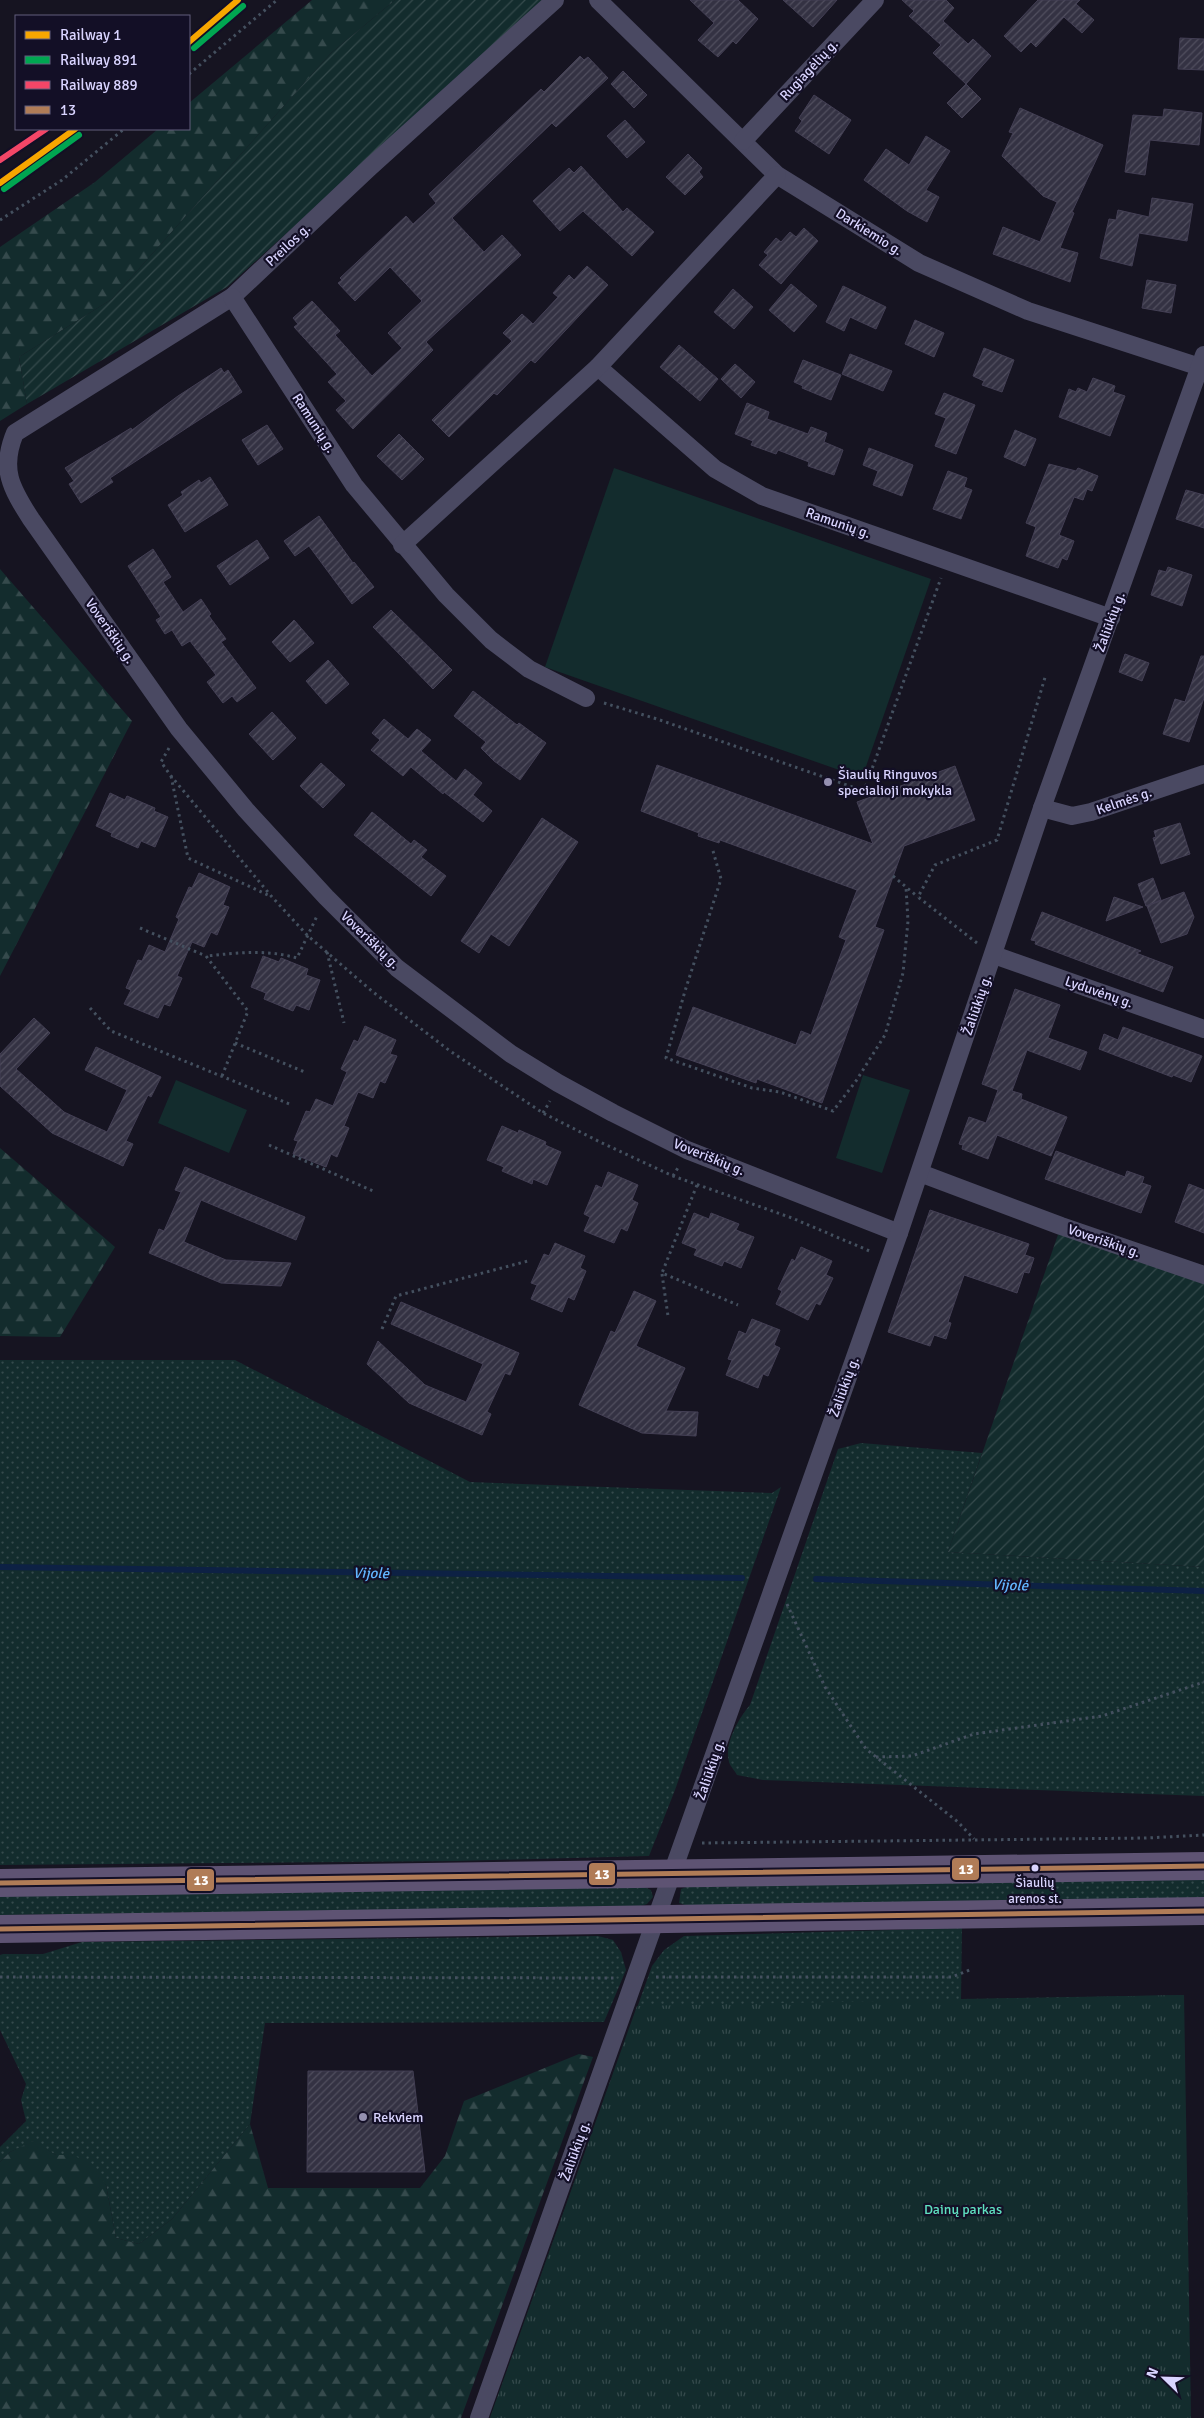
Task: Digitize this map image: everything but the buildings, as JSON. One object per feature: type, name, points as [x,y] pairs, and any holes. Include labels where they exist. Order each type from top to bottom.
[{"type":"main road","points":[[0,1883],[1204,1866]]},
{"type":"main road","points":[[0,1929],[1204,1911]]},
{"type":"street","name":"Preilos g.","points":[[3,459],[8,444],[15,433],[232,297],[369,168],[555,0]]},
{"type":"street","name":"Darkiemio g.","points":[[598,0],[777,175],[920,263],[1028,311],[1201,373]]},
{"type":"street","name":"Rugiagėlių g.","points":[[743,141],[875,0]]},
{"type":"street","points":[[402,545],[598,367],[777,175]]},
{"type":"street","name":"Ramunių g.","points":[[232,297],[354,485],[402,545],[446,595],[491,640],[529,669],[586,698]]},
{"type":"street","name":"Ramunių g.","points":[[598,367],[715,469],[754,492],[1111,618]]},
{"type":"street","name":"Žaliūkių g.","points":[[480,2418],[920,1173],[988,951],[1201,373]]},
{"type":"street","name":"Voveriškių g.","points":[[3,459],[4,473],[10,488],[179,730],[246,810],[326,897],[397,968],[504,1048],[558,1084],[687,1150],[899,1233]]},
{"type":"street","name":"Kelmės g.","points":[[1042,808],[1072,816],[1091,812],[1204,774]]},
{"type":"street","name":"Lyduvėnų g.","points":[[988,951],[1204,1029]]},
{"type":"street","name":"Voveriškių g.","points":[[920,1173],[1061,1226],[1204,1275]]},
{"type":"path","points":[[190,73],[277,0]]},
{"type":"path","points":[[0,220],[62,180],[123,130]]},
{"type":"path","points":[[586,698],[657,719],[864,791],[940,582]]},
{"type":"path","points":[[918,897],[935,865],[997,840],[1046,674]]},
{"type":"path","points":[[171,776],[188,858],[272,897]]},
{"type":"path","points":[[713,852],[722,879],[685,991],[666,1058],[752,1088],[780,1092],[833,1111],[885,1035],[903,973],[908,921],[906,888]]},
{"type":"path","points":[[893,876],[988,951]]},
{"type":"path","points":[[140,928],[206,956],[276,952],[297,958],[326,897]]},
{"type":"path","points":[[327,951],[344,1023]]},
{"type":"path","points":[[206,956],[248,1012],[222,1076]]},
{"type":"path","points":[[90,1008],[111,1031],[292,1105]]},
{"type":"path","points":[[235,1043],[307,1073]]},
{"type":"path","points":[[269,1145],[373,1191]]},
{"type":"path","points":[[668,1316],[662,1273],[697,1184]]},
{"type":"path","points":[[382,1329],[396,1296],[528,1261]]},
{"type":"path","points":[[662,1273],[738,1305]]},
{"type":"path","points":[[775,1584],[792,1614],[825,1687],[866,1748],[958,1822],[975,1839]]},
{"type":"path","points":[[876,1757],[912,1756],[974,1734],[1102,1716],[1204,1682]]},
{"type":"path","points":[[684,1844],[1146,1838],[1204,1835]]},
{"type":"path","points":[[0,1977],[952,1976],[972,1970]]},
{"type":"green space","points":[[312,0],[395,0],[331,53],[112,299],[19,357],[27,404],[0,421],[0,247],[95,182],[157,130],[190,130],[190,102]]},
{"type":"green space","points":[[395,0],[545,0],[227,287],[27,404],[19,357],[112,299],[331,53]]},
{"type":"green space","points":[[614,468],[931,579],[862,778],[545,667]]},
{"type":"green space","points":[[0,569],[132,721],[0,976]]},
{"type":"green space","points":[[863,1075],[910,1090],[882,1173],[836,1158]]},
{"type":"green space","points":[[176,1080],[247,1110],[229,1153],[158,1123]]},
{"type":"green space","points":[[0,1148],[115,1247],[60,1337],[0,1336]]},
{"type":"green space","points":[[1061,1226],[1204,1275],[1204,1567],[948,1552]]},
{"type":"green space","points":[[0,1360],[235,1360],[470,1482],[772,1493],[781,1487],[675,1790],[649,1856],[457,1861],[0,1865]]},
{"type":"green space","points":[[861,1443],[982,1453],[948,1552],[1204,1567],[1204,1796],[763,1780],[737,1775],[729,1762],[728,1755],[731,1739],[737,1724],[750,1705],[838,1449]]},
{"type":"green space","points":[[1204,1879],[1204,1898],[688,1906],[679,1903],[681,1889],[686,1887]]},
{"type":"green space","points":[[642,1886],[651,1890],[653,1897],[647,1904],[638,1907],[0,1915],[0,1895]]},
{"type":"green space","points":[[962,1928],[961,1999],[1184,1995],[490,2418],[652,1966],[664,1950],[684,1936]]},
{"type":"green space","points":[[598,1936],[613,1940],[621,1952],[626,1970],[604,2022],[265,2023],[250,2124],[172,2219],[139,2244],[116,2238],[106,2185],[72,2155],[56,2155],[33,2142],[10,2152],[0,2162],[0,2147],[26,2121],[21,2100],[26,2084],[0,2030],[0,1955],[43,1954],[82,1942]]},
{"type":"green space","name":"Dainų parkas","points":[[1184,1995],[1191,2418],[490,2418],[637,2006]]},
{"type":"green space","points":[[579,2054],[593,2057],[461,2418],[0,2418],[0,2162],[10,2152],[33,2141],[56,2155],[72,2155],[91,2163],[106,2185],[116,2238],[139,2244],[172,2219],[250,2124],[268,2188],[420,2188],[445,2156],[464,2101]]},
{"type":"waterway","name":"Vijolė","points":[[0,1567],[742,1578]]},
{"type":"waterway","name":"Vijolė","points":[[816,1579],[1204,1591]]},
{"type":"rail line","name":"1","points":[[190,41],[238,0]]},
{"type":"rail line","name":"891","points":[[194,48],[243,6]]},
{"type":"rail line","name":"889","points":[[0,160],[45,130]]},
{"type":"rail line","name":"1","points":[[0,183],[74,130]]},
{"type":"rail line","name":"891","points":[[4,189],[79,135]]},
{"type":"transit line","name":"13","points":[[0,1883],[1204,1866]]},
{"type":"transit line","name":"13","points":[[0,1929],[1204,1911]]},
{"type":"place","name":"Šiaulių Ringuvos specialioji mokykla","points":[[828,782]]},
{"type":"place","name":"Šiaulių arenos st.","points":[[1035,1868]]},
{"type":"place","name":"Rekviem","points":[[363,2117]]}]
